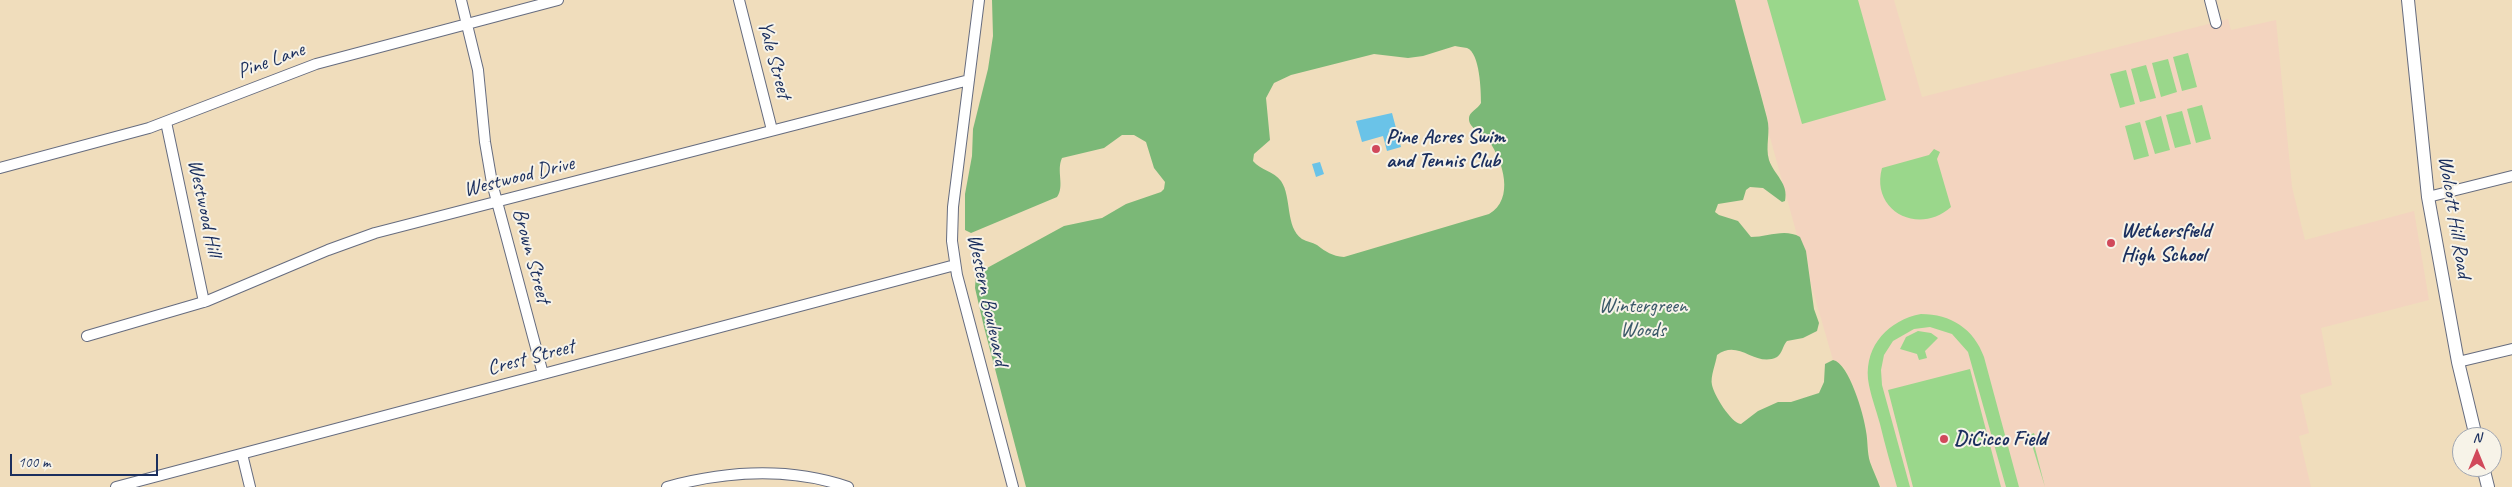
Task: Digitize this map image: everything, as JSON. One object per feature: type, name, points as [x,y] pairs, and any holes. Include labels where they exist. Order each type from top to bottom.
[{"type":"street","name":"Brown Street","points":[[461,0],[478,70],[486,151],[497,202],[544,374]]},
{"type":"street","name":"Pine Lane","points":[[0,168],[166,122],[307,67],[558,0]]},
{"type":"street","name":"Yale Street","points":[[738,0],[772,130]]},
{"type":"street","name":"Western Boulevard","points":[[979,0],[953,207],[952,241],[955,265],[1013,487]]},
{"type":"street","points":[[2210,0],[2216,23]]},
{"type":"street","name":"Wolcott Hill Road","points":[[2408,0],[2428,197],[2458,362],[2474,427]]},
{"type":"street","name":"Westwood Drive","points":[[86,336],[204,302],[351,241],[969,80]]},
{"type":"street","name":"Westwood Hill","points":[[166,122],[204,302]]},
{"type":"street","points":[[2428,197],[2512,176]]},
{"type":"street","name":"Crest Street","points":[[116,487],[955,265]]},
{"type":"street","points":[[2458,362],[2512,349]]},
{"type":"street","points":[[242,454],[250,487]]},
{"type":"street","points":[[667,487],[713,476],[759,473],[810,478],[848,487]]},
{"type":"shaded area","name":"Wethersfield High School","points":[[1735,0],[1894,0],[1922,97],[2228,19],[2231,30],[2276,20],[2292,187],[2305,240],[2414,211],[2429,300],[2321,328],[2332,385],[2300,395],[2309,433],[2299,436],[2311,487],[1881,487],[1870,461],[1866,428],[1853,385],[1844,367],[1833,360],[1811,284],[1806,251],[1797,235]]},
{"type":"green space","name":"Wintergreen Woods","points":[[992,0],[1735,0],[1767,118],[1769,160],[1783,184],[1786,195],[1785,201],[1782,202],[1763,188],[1750,187],[1746,190],[1743,200],[1718,204],[1715,212],[1738,221],[1751,237],[1788,233],[1800,237],[1806,251],[1814,309],[1819,323],[1817,331],[1803,338],[1787,341],[1777,357],[1761,359],[1733,350],[1717,355],[1712,374],[1712,385],[1724,408],[1733,419],[1741,424],[1758,411],[1778,402],[1791,402],[1819,393],[1824,382],[1825,364],[1833,360],[1839,363],[1845,370],[1859,402],[1865,423],[1869,458],[1880,487],[1026,487],[984,327],[975,288],[976,274],[1064,226],[1102,218],[1126,204],[1161,192],[1164,189],[1165,182],[1154,168],[1146,142],[1134,135],[1122,135],[1104,148],[1062,158],[1060,163],[1060,188],[1057,197],[971,233],[965,230],[965,194],[972,156],[973,129],[988,69],[993,36]],"holes":[[[1455,46],[1467,48],[1471,51],[1477,64],[1481,103],[1470,114],[1469,122],[1489,141],[1499,159],[1504,179],[1504,190],[1502,199],[1497,207],[1489,214],[1344,257],[1336,256],[1302,239],[1293,227],[1287,195],[1281,181],[1253,161],[1254,154],[1270,140],[1266,98],[1274,83],[1291,75],[1374,54],[1408,58],[1423,56]]]},
{"type":"green space","points":[[1767,0],[1858,0],[1886,100],[1802,124]]},
{"type":"green space","points":[[2188,53],[2197,87],[2182,91],[2173,57]]},
{"type":"green space","points":[[2168,59],[2177,92],[2161,97],[2152,63]]},
{"type":"green space","points":[[2146,65],[2156,98],[2140,102],[2131,69]]},
{"type":"green space","points":[[2126,70],[2135,104],[2120,108],[2110,74]]},
{"type":"green space","points":[[2202,105],[2211,139],[2196,143],[2187,109]]},
{"type":"green space","points":[[2182,111],[2191,144],[2175,148],[2166,115]]},
{"type":"green space","points":[[2161,116],[2170,150],[2155,154],[2145,121]]},
{"type":"green space","points":[[2140,122],[2149,156],[2134,160],[2125,126]]},
{"type":"green space","points":[[1934,149],[1940,152],[1937,159],[1951,207],[1938,215],[1925,219],[1912,219],[1900,215],[1890,207],[1883,196],[1880,183],[1882,168],[1929,155]]},
{"type":"green space","points":[[1921,314],[1942,317],[1960,325],[1968,331],[1980,347],[2019,487],[2006,487],[1968,352],[1952,334],[1930,327],[1914,329],[1893,341],[1884,355],[1881,370],[1882,385],[1910,487],[1897,487],[1870,390],[1868,367],[1875,345],[1889,328],[1909,317]]},
{"type":"green space","points":[[1918,331],[1931,333],[1938,338],[1925,351],[1927,358],[1919,360],[1917,354],[1900,349],[1906,337]]},
{"type":"green space","name":"DiCicco Field","points":[[1970,369],[2001,487],[1913,487],[1888,390]]},
{"type":"green space","points":[[2034,433],[2037,443],[2034,444],[2045,487],[2032,445],[2028,445],[2026,436]]},
{"type":"water","points":[[1392,113],[1401,147],[1387,151],[1383,136],[1362,142],[1356,121]]},
{"type":"water","points":[[1320,162],[1324,174],[1316,177],[1312,164]]},
{"type":"place","name":"Pine Acres Swim and Tennis Club","points":[[1376,149]]},
{"type":"place","name":"Wethersfield High School","points":[[2111,243]]},
{"type":"place","name":"DiCicco Field","points":[[1944,439]]}]
